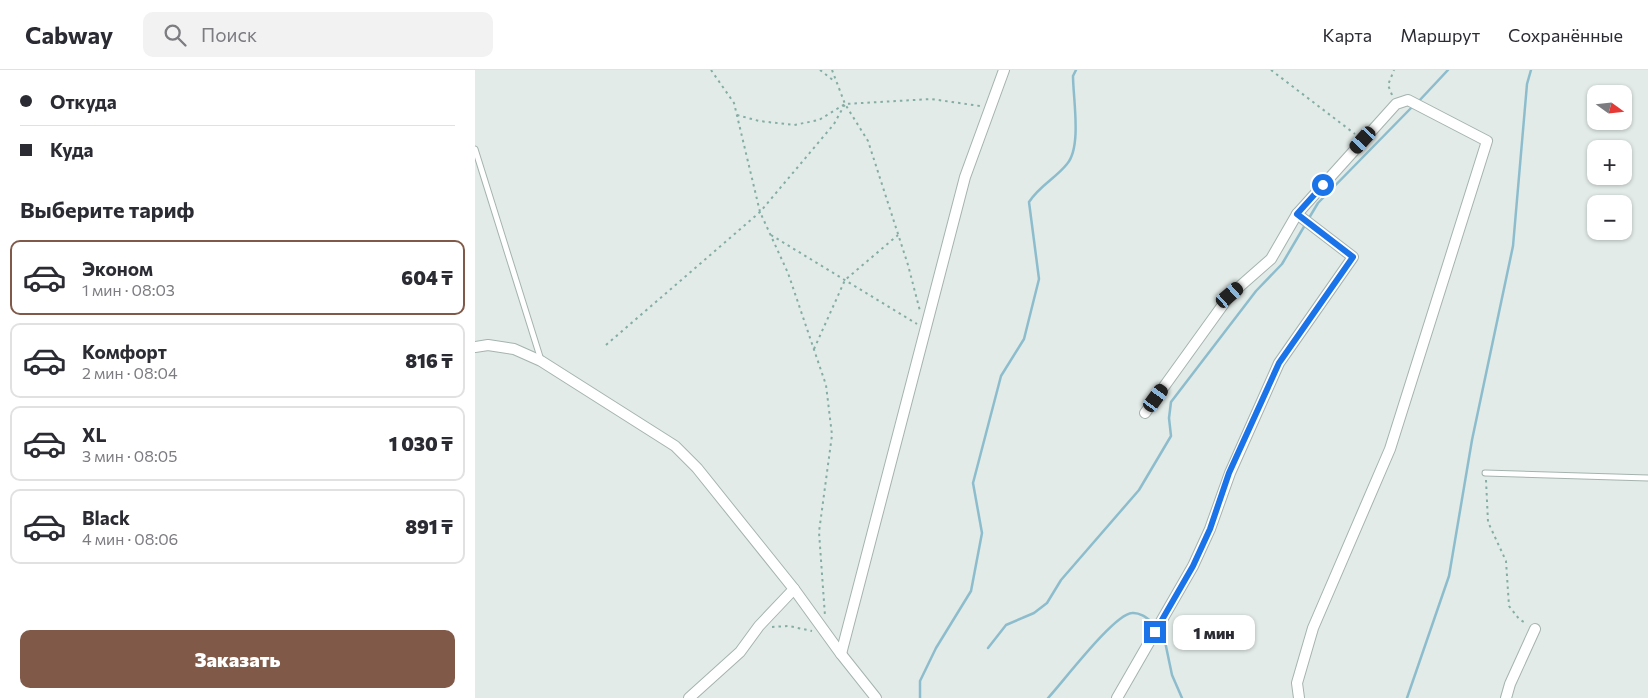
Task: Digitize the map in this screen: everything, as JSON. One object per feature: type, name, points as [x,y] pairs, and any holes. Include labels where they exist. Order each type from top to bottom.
[{"type":"street","points":[[841,654],[965,177],[1004,70]]},
{"type":"street","points":[[1145,413],[1230,295],[1271,259],[1297,214],[1396,104],[1408,100],[1487,141],[1390,449],[1313,628],[1297,683],[1299,698]]},
{"type":"street","points":[[1117,698],[1196,558],[1210,529],[1229,473],[1279,363],[1353,257],[1297,214]]},
{"type":"street","points":[[475,346],[488,345],[514,349],[541,361],[675,446],[697,468],[794,589],[841,654],[876,698]]},
{"type":"street","points":[[689,698],[740,652],[759,626],[794,589]]},
{"type":"street","points":[[1506,698],[1510,684],[1535,629]]},
{"type":"lane","points":[[475,149],[541,361]]},
{"type":"lane","points":[[1485,473],[1648,478]]},
{"type":"path","points":[[711,70],[734,103],[760,212],[788,273],[826,385],[832,435],[819,532],[826,634],[789,626],[773,626],[765,630]]},
{"type":"path","points":[[820,70],[835,82]]},
{"type":"path","points":[[832,70],[845,104],[868,141],[898,234],[925,329]]},
{"type":"path","points":[[1271,70],[1363,140]]},
{"type":"path","points":[[1394,70],[1388,85],[1396,104]]},
{"type":"path","points":[[737,115],[759,121],[794,124],[819,120],[845,104],[931,99],[990,107]]},
{"type":"path","points":[[606,345],[760,212],[833,124],[845,104]]},
{"type":"path","points":[[814,350],[845,280],[898,234]]},
{"type":"path","points":[[771,235],[925,329]]},
{"type":"path","points":[[1485,473],[1488,522],[1506,561],[1509,606],[1519,619],[1535,629]]},
{"type":"waterway","points":[[920,698],[920,681],[936,648],[971,591],[982,533],[973,483],[1001,376],[1024,339],[1039,279],[1029,202],[1067,164],[1072,156],[1076,122],[1073,76],[1076,70]]},
{"type":"waterway","points":[[1418,102],[1448,70]]},
{"type":"waterway","points":[[1407,698],[1449,576],[1472,440],[1513,246],[1527,84],[1531,70]]},
{"type":"waterway","points":[[1309,218],[1318,203],[1414,105]]},
{"type":"waterway","points":[[988,648],[1006,625],[1034,613],[1047,603],[1061,580],[1139,490],[1171,436],[1169,418],[1171,402],[1256,291],[1282,264],[1305,225]]},
{"type":"waterway","points":[[1048,698],[1101,636],[1124,616],[1132,613],[1139,614],[1156,625]]},
{"type":"waterway","points":[[1160,629],[1163,632],[1172,675],[1182,698]]},
{"type":"route","points":[[1155,632],[1193,566],[1210,529],[1229,473],[1279,363],[1353,257],[1297,214],[1323,185]]}]
